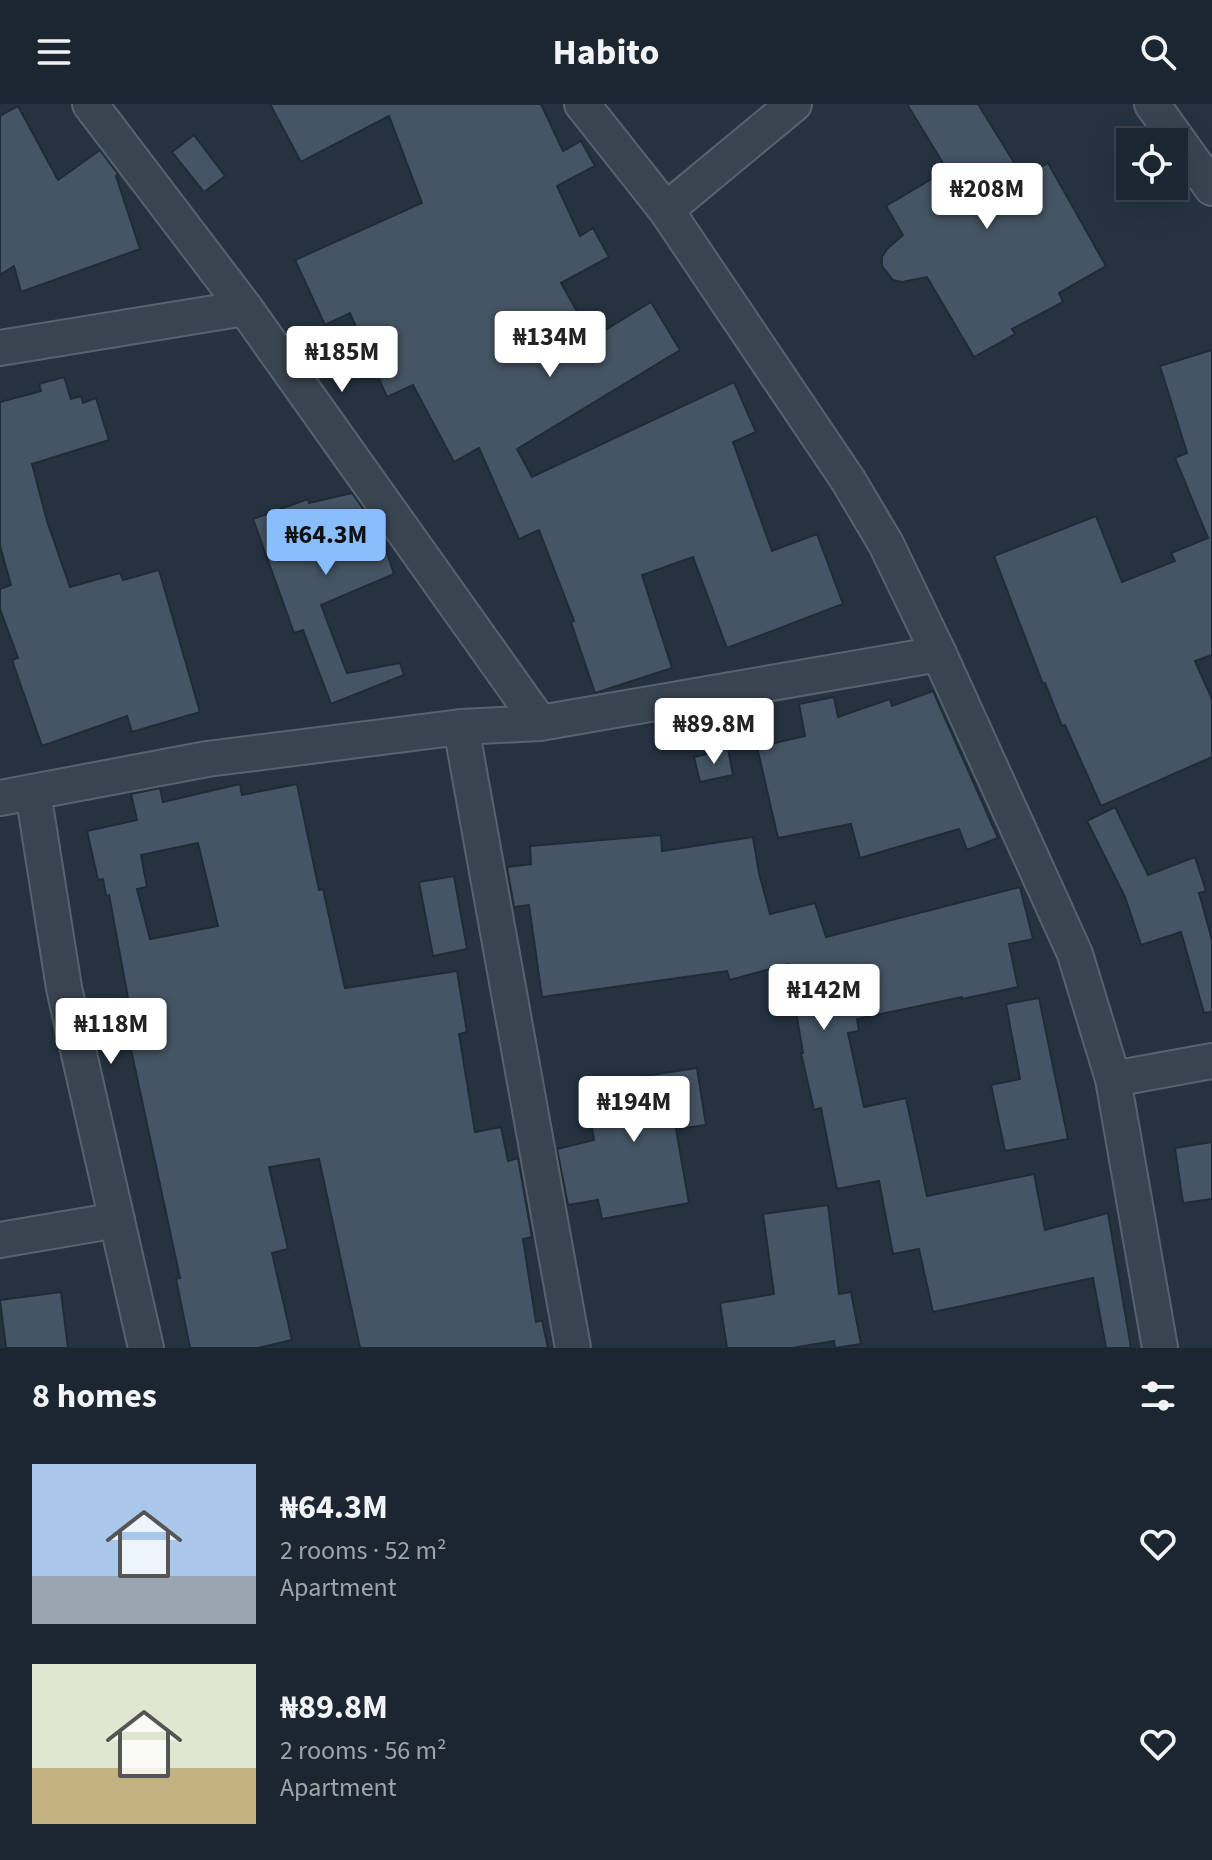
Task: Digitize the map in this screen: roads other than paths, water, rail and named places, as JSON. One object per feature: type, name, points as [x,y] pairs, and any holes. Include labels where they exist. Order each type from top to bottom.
[{"type":"street","points":[[90,104],[245,308],[540,723]]},
{"type":"street","points":[[582,104],[666,210],[848,480],[886,544],[939,654],[1075,954],[1113,1079],[1160,1348]]},
{"type":"street","points":[[666,210],[794,104]]},
{"type":"street","points":[[1152,104],[1212,188]]},
{"type":"street","points":[[0,348],[245,308]]},
{"type":"street","points":[[146,1348],[64,988],[16,795],[207,759],[461,727],[540,723],[939,654]]},
{"type":"street","points":[[461,727],[573,1348]]},
{"type":"street","points":[[1113,1079],[1212,1061]]},
{"type":"street","points":[[0,1240],[117,1220]]}]
